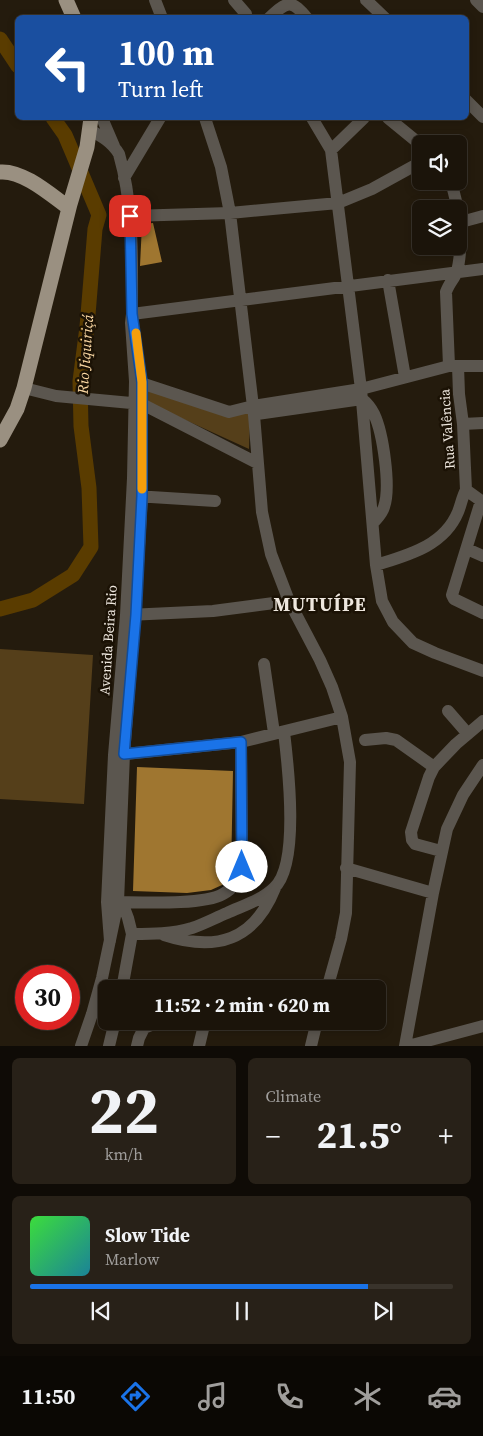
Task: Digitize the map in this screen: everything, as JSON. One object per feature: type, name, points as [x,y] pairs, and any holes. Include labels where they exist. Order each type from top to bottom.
[{"type":"main road","points":[[66,0],[73,15]]},
{"type":"main road","points":[[0,440],[17,409],[24,388],[70,206],[87,147],[90,124]]},
{"type":"main road","points":[[0,172],[14,173],[70,206]]},
{"type":"street","points":[[155,0],[161,15]]},
{"type":"street","points":[[234,0],[246,14]]},
{"type":"street","points":[[272,15],[286,1],[294,0],[305,15]]},
{"type":"street","points":[[366,0],[382,15]]},
{"type":"street","points":[[476,0],[483,8]]},
{"type":"street","points":[[469,103],[483,117]]},
{"type":"street","name":"Avenida Beira Rio","points":[[103,120],[119,154],[130,216],[131,323],[138,382],[137,496],[131,615],[119,755],[115,902]]},
{"type":"street","points":[[124,178],[159,120]]},
{"type":"street","points":[[206,120],[221,167],[230,213],[254,411],[262,512],[270,554],[289,601],[320,660],[342,717],[350,771],[344,926],[329,980]]},
{"type":"street","points":[[313,120],[331,150],[361,394],[376,564],[382,601],[393,622],[413,643],[483,671]]},
{"type":"street","points":[[331,150],[362,120]]},
{"type":"street","points":[[390,120],[412,138]]},
{"type":"street","points":[[90,124],[115,148]]},
{"type":"street","points":[[130,216],[230,213],[338,203],[412,167]]},
{"type":"street","points":[[467,215],[483,216]]},
{"type":"street","name":"Rua Valência","points":[[458,255],[457,272],[448,283],[446,292],[453,366],[463,424],[466,490]]},
{"type":"street","points":[[132,314],[483,269]]},
{"type":"street","points":[[388,280],[405,377]]},
{"type":"street","points":[[138,382],[229,412],[254,411],[361,394],[405,377],[453,366],[483,366]]},
{"type":"street","points":[[24,388],[56,396],[96,401],[138,403],[257,462]]},
{"type":"street","points":[[361,394],[375,415],[386,465],[387,486],[384,509],[372,523]]},
{"type":"street","points":[[463,424],[483,423]]},
{"type":"street","points":[[376,564],[415,553],[438,539],[448,530],[458,513],[466,490],[482,502],[452,598],[483,612]]},
{"type":"street","points":[[137,496],[214,501]]},
{"type":"street","points":[[467,549],[483,556]]},
{"type":"street","points":[[131,615],[213,610],[289,601]]},
{"type":"street","points":[[161,934],[185,942],[203,943],[221,942],[236,935],[263,913],[282,876],[288,857],[291,814],[279,732],[264,664]]},
{"type":"street","points":[[448,710],[468,734]]},
{"type":"street","points":[[119,755],[241,742],[342,717]]},
{"type":"street","points":[[441,851],[415,844],[411,837],[426,785],[434,767],[483,721]]},
{"type":"street","points":[[365,740],[386,738],[396,740],[434,767]]},
{"type":"street","points":[[115,902],[178,902],[213,899],[232,888],[240,876],[242,867],[241,742]]},
{"type":"street","points":[[482,1025],[406,1046],[441,851],[454,812],[483,765]]},
{"type":"street","points":[[346,868],[433,893]]},
{"type":"street","points":[[132,934],[161,934],[193,927],[255,900],[275,888]]},
{"type":"street","points":[[115,902],[128,918],[132,934],[124,980]]},
{"type":"street","points":[[81,1046],[100,987],[110,941],[115,902]]},
{"type":"street","points":[[109,1046],[113,1030]]},
{"type":"street","points":[[137,1046],[143,1030]]},
{"type":"street","points":[[199,1046],[203,1030]]},
{"type":"street","points":[[310,1046],[314,1030]]},
{"type":"shaded area","points":[[145,386],[250,413],[249,449],[146,402]]},
{"type":"shaded area","points":[[0,649],[93,655],[84,804],[0,799]]},
{"type":"building","points":[[153,223],[162,262],[140,266],[142,224]]},
{"type":"building","points":[[137,767],[233,771],[231,875],[222,885],[211,890],[187,893],[133,891]]},
{"type":"waterway","name":"Rio Jiquiriçá","points":[[0,39],[15,62]]},
{"type":"waterway","name":"Rio Jiquiriçá","points":[[0,609],[33,600],[73,575],[91,547],[89,488],[81,426],[80,381],[87,327],[95,229],[99,215],[65,135],[54,120]]},
{"type":"slow traffic","points":[[136,333],[142,382],[142,489]]},
{"type":"district","name":"MUTUÍPE","points":[[320,604]]},
{"type":"route","points":[[130,216],[132,314],[142,382],[142,496],[136,615],[124,754],[241,742],[242,867]]}]
